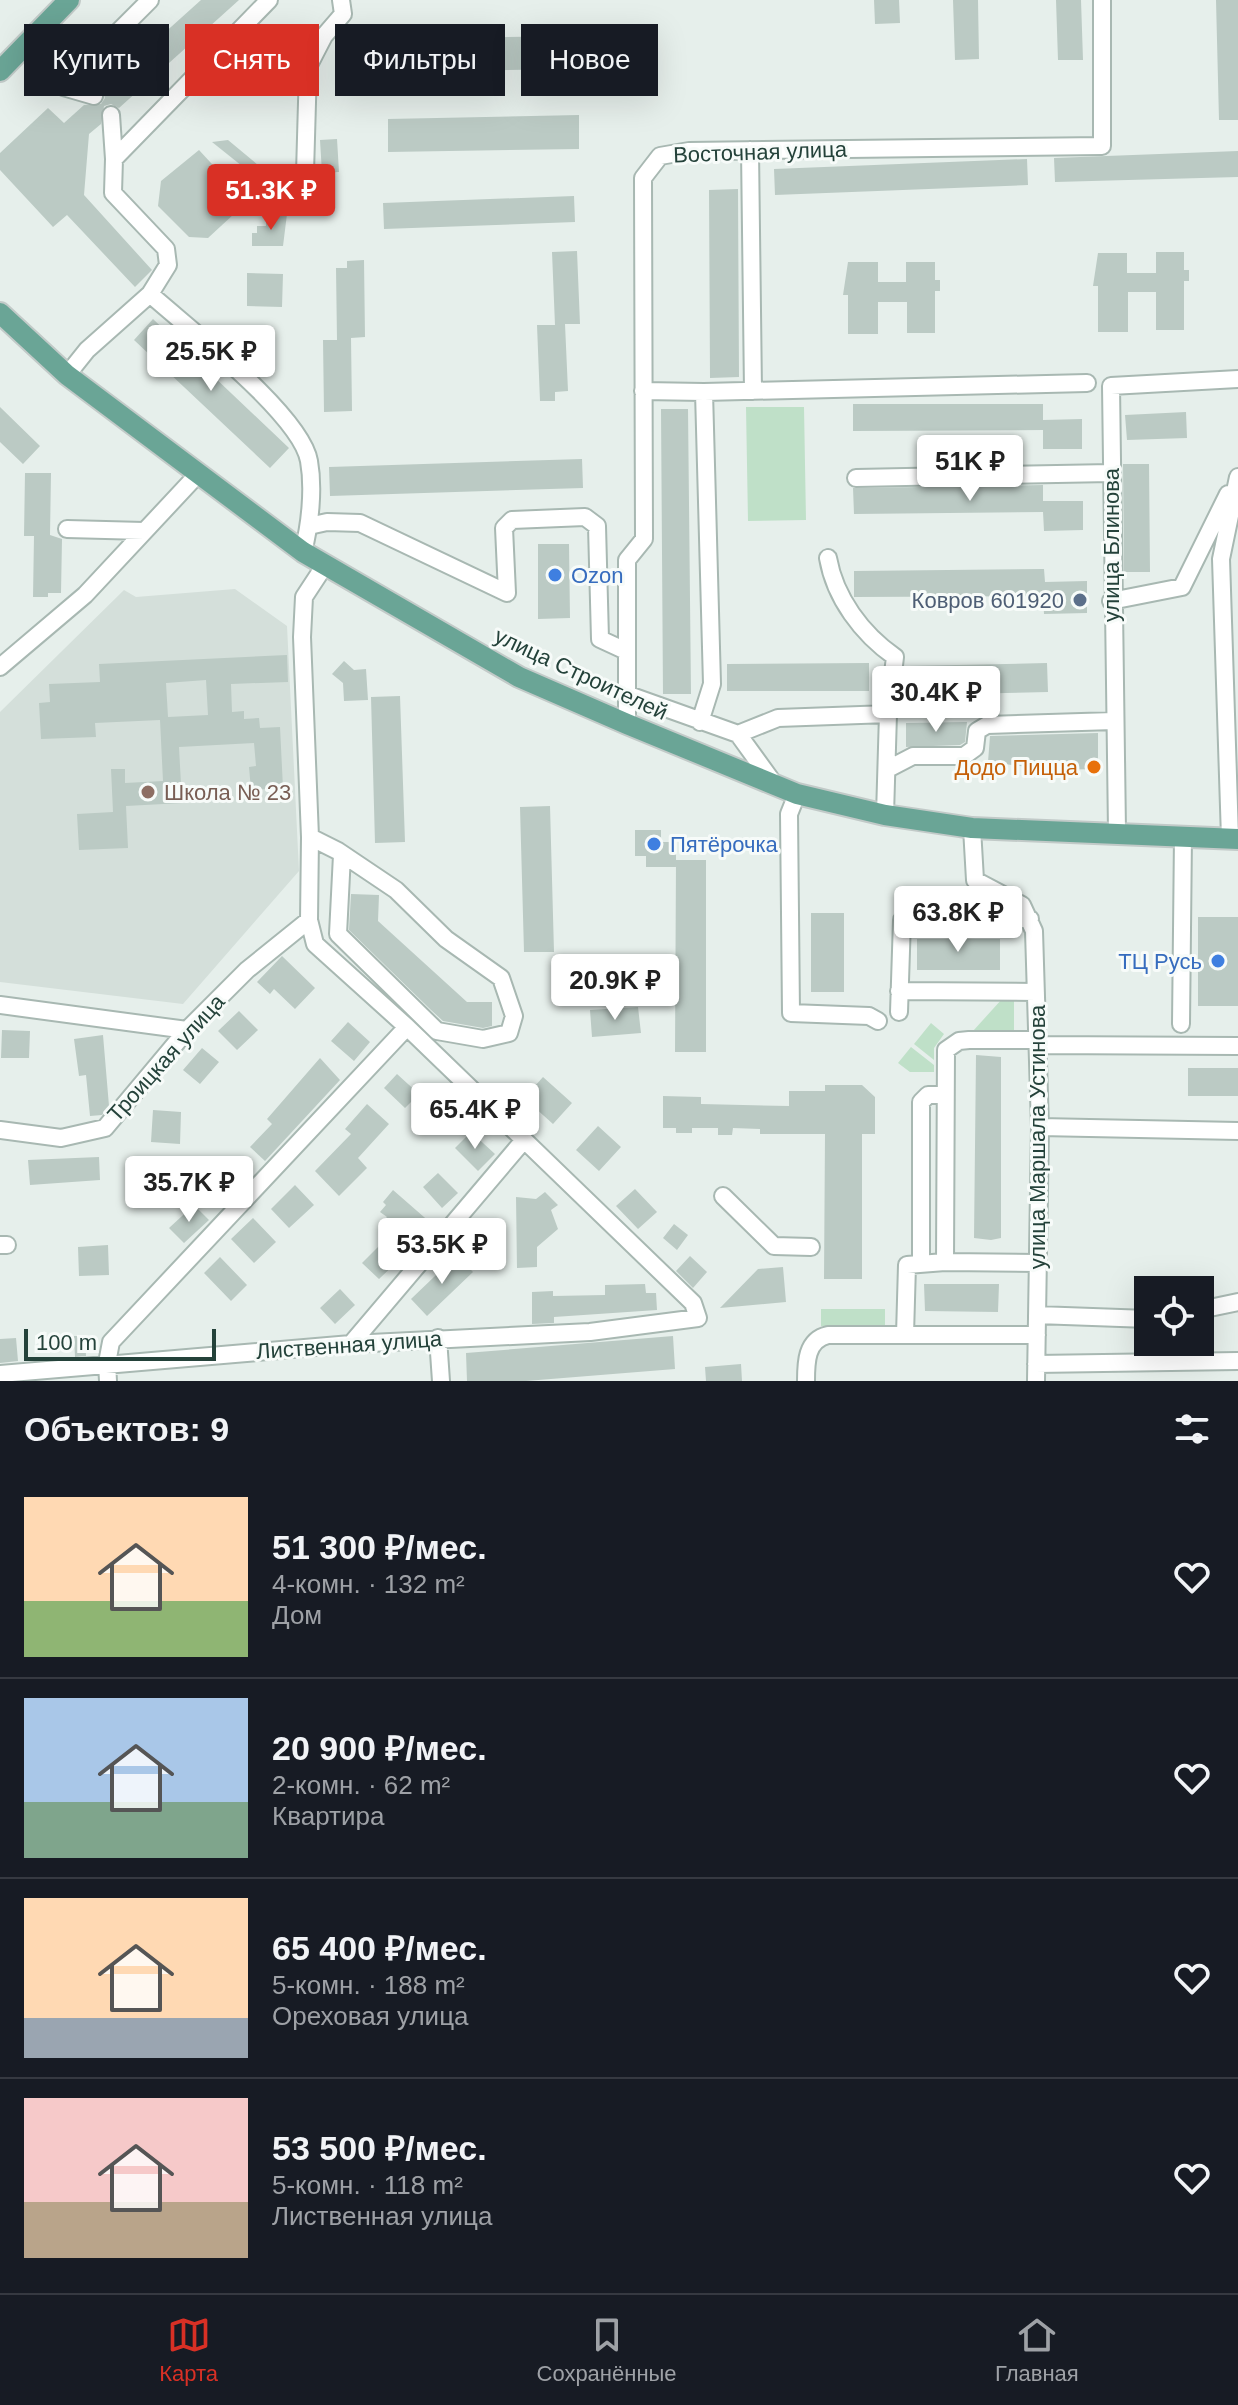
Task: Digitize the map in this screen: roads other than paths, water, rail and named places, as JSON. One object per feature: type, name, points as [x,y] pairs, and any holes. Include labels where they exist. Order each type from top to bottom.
[{"type":"main road","points":[[0,71],[69,0]]},
{"type":"main road","name":"улица Строителей","points":[[0,313],[67,375],[303,552],[519,677],[627,724],[797,794],[885,815],[972,828],[1117,831],[1234,838]]},
{"type":"street","points":[[126,24],[150,0]]},
{"type":"street","points":[[114,159],[269,0]]},
{"type":"street","points":[[305,173],[308,67],[324,36],[343,14],[341,0]]},
{"type":"street","name":"Восточная улица","points":[[627,724],[627,560],[644,539],[643,178],[660,156],[689,151],[1102,146],[1102,0]]},
{"type":"street","points":[[67,375],[87,350],[150,294],[168,265],[166,249],[113,193],[111,115]]},
{"type":"street","points":[[750,150],[753,391]]},
{"type":"street","points":[[150,294],[261,394],[295,431],[309,460],[309,526],[303,552]]},
{"type":"street","name":"улица Блинова","points":[[1117,831],[1111,601],[1111,386],[1238,379]]},
{"type":"street","points":[[643,391],[1087,383]]},
{"type":"street","points":[[700,722],[712,684],[704,392]]},
{"type":"street","points":[[856,478],[1111,473]]},
{"type":"street","points":[[0,667],[85,595],[198,474]]},
{"type":"street","points":[[1111,601],[1182,587],[1238,476]]},
{"type":"street","points":[[1234,838],[1221,559],[1238,476]]},
{"type":"street","points":[[309,526],[327,522],[360,523],[507,593],[504,528],[512,520],[585,517],[597,526],[600,639],[626,651]]},
{"type":"street","points":[[67,529],[144,531]]},
{"type":"street","points":[[828,558],[832,582],[850,610],[875,643],[895,657],[888,714],[885,815]]},
{"type":"street","points":[[325,565],[304,597],[302,637],[310,837],[309,920],[315,944],[524,1140],[351,1344]]},
{"type":"street","points":[[626,694],[738,734],[775,785]]},
{"type":"street","points":[[738,734],[778,718],[888,714]]},
{"type":"street","points":[[888,769],[913,756],[964,756],[975,748],[977,731],[987,725],[1114,721]]},
{"type":"street","points":[[797,794],[789,814],[791,1013],[869,1016],[878,1021]]},
{"type":"street","points":[[972,828],[975,880],[1017,902],[1030,919]]},
{"type":"street","points":[[1181,1024],[1183,836]]},
{"type":"street","points":[[310,837],[342,855],[396,890],[446,939],[501,978],[514,1016],[509,1033],[483,1039],[437,1031],[338,934],[342,855]]},
{"type":"street","points":[[899,1012],[902,920],[1030,919]]},
{"type":"street","name":"улица Маршала Устинова","points":[[1030,919],[1036,992],[1040,1127],[1036,1372]]},
{"type":"street","name":"Троицкая улица","points":[[0,1130],[61,1138],[105,1128],[187,1030],[247,970],[309,920]]},
{"type":"street","points":[[899,991],[1036,992]]},
{"type":"street","points":[[0,1005],[187,1030]]},
{"type":"street","points":[[108,1381],[111,1342],[407,1027]]},
{"type":"street","points":[[945,1262],[944,1058],[952,1044],[969,1040],[1238,1046]]},
{"type":"street","points":[[921,1262],[921,1102],[928,1095],[944,1095]]},
{"type":"street","points":[[1040,1127],[1238,1131]]},
{"type":"street","name":"Лиственная улица","points":[[0,1374],[351,1344],[590,1332],[698,1318],[693,1303],[524,1140]]},
{"type":"street","points":[[723,1196],[774,1246],[811,1247]]},
{"type":"street","points":[[905,1335],[905,1269],[911,1262],[1038,1263]]},
{"type":"street","points":[[1214,1307],[1238,1302]]},
{"type":"street","points":[[1037,1315],[1134,1318]]},
{"type":"street","points":[[806,1381],[807,1357],[821,1337],[1037,1335]]},
{"type":"street","points":[[438,1338],[441,1381]]},
{"type":"street","points":[[1036,1372],[1238,1361]]},
{"type":"place","name":"Ozon","points":[[555,575]]},
{"type":"place","name":"Ковров 601920","points":[[1080,600]]},
{"type":"place","name":"Додо Пицца","points":[[1094,767]]},
{"type":"place","name":"Школа № 23","points":[[148,792]]},
{"type":"place","name":"Пятёрочка","points":[[654,844]]},
{"type":"place","name":"ТЦ Русь","points":[[1218,961]]}]
